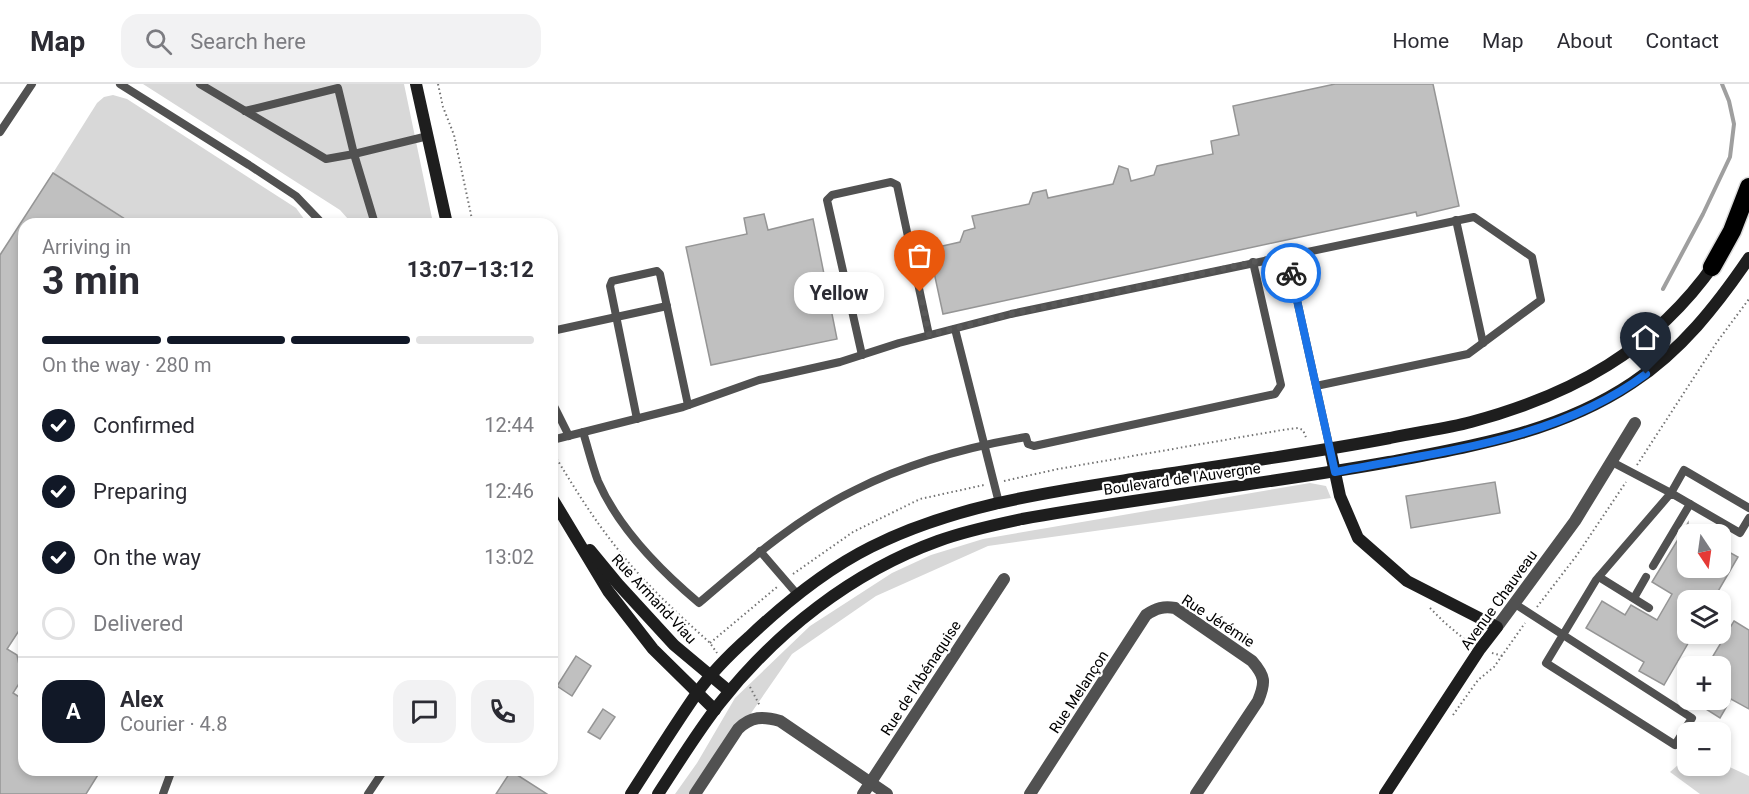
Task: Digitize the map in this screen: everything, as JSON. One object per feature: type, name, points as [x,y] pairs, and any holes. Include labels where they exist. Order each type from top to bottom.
[{"type":"highway","points":[[1712,267],[1732,231],[1749,187]]},
{"type":"main road","points":[[417,84],[446,218]]},
{"type":"main road","name":"Boulevard de l'Auvergne","points":[[631,794],[697,692],[741,644],[818,578],[870,548],[921,525],[972,508],[1056,491],[1330,449],[1468,422],[1545,398],[1576,384],[1630,351],[1652,334],[1678,308],[1712,267],[1749,212]]},
{"type":"main road","name":"Boulevard de l'Auvergne","points":[[657,794],[729,691],[783,635],[840,590],[904,555],[977,529],[1068,511],[1335,472],[1490,443],[1546,426],[1587,409],[1633,383],[1678,346],[1723,296],[1749,258]]},
{"type":"main road","points":[[1330,449],[1340,496],[1358,538],[1407,581],[1497,627]]},
{"type":"main road","name":"Rue Armand-Viau","points":[[558,509],[618,584],[674,645],[729,691]]},
{"type":"main road","name":"Rue Armand-Viau","points":[[565,519],[608,591],[653,649],[715,710]]},
{"type":"main road","name":"Avenue Chauveau","points":[[1385,794],[1497,627]]},
{"type":"street","name":"Avenue Chauveau","points":[[1497,627],[1575,521],[1635,423]]},
{"type":"street","name":"Rue de l'Abénaquise","points":[[863,794],[1004,579]]},
{"type":"street","name":"Rue Jérémie","points":[[1155,609],[1166,606],[1175,608],[1252,661],[1264,679],[1263,690],[1258,701],[1196,794]]},
{"type":"street","name":"Rue Melançon","points":[[1030,794],[1146,615],[1155,609]]},
{"type":"street","points":[[695,794],[738,729],[746,722],[759,717],[780,721],[887,794]]},
{"type":"lane","points":[[0,132],[32,84]]},
{"type":"lane","points":[[120,84],[296,196],[317,218]]},
{"type":"lane","points":[[200,84],[326,159],[428,136]]},
{"type":"lane","points":[[245,111],[338,88],[354,154],[373,218]]},
{"type":"lane","points":[[862,355],[827,200],[832,195],[891,182],[897,185],[929,335]]},
{"type":"lane","points":[[558,439],[688,405],[759,380],[840,362],[929,335],[1011,314],[1456,220],[1474,217],[1532,257],[1541,300],[1468,354],[1316,386]]},
{"type":"lane","points":[[1456,220],[1484,343]]},
{"type":"lane","points":[[1287,255],[1330,449]]},
{"type":"lane","points":[[583,432],[599,483],[620,518],[673,581],[699,603],[760,551],[814,513],[854,490],[897,471],[984,444],[1026,437],[1028,444],[1034,446],[1275,394],[1281,385],[1253,262]]},
{"type":"lane","points":[[637,419],[610,286],[612,281],[657,271],[660,274],[688,405]]},
{"type":"lane","points":[[558,330],[667,306]]},
{"type":"lane","points":[[955,328],[999,503]]},
{"type":"lane","points":[[558,414],[569,436]]},
{"type":"lane","points":[[1612,462],[1740,533],[1749,518]]},
{"type":"lane","points":[[1515,604],[1563,636],[1692,718],[1675,745],[1546,663],[1563,636],[1599,577],[1671,493],[1684,470],[1749,508]]},
{"type":"lane","points":[[1653,566],[1690,504]]},
{"type":"lane","points":[[760,551],[797,594]]},
{"type":"lane","points":[[1599,577],[1649,608]]},
{"type":"lane","points":[[1634,598],[1646,578]]},
{"type":"lane","points":[[163,794],[170,776]]},
{"type":"lane","points":[[368,794],[380,776]]},
{"type":"path","points":[[438,84],[443,107],[454,135],[472,218]]},
{"type":"path","points":[[1450,719],[1478,680],[1503,656],[1514,637],[1577,555],[1717,342],[1749,299]]},
{"type":"path","points":[[710,642],[785,580],[852,532],[920,499],[1058,469],[1298,428],[1304,430],[1311,452]]},
{"type":"path","points":[[558,461],[616,548],[654,590],[710,642],[711,647]]},
{"type":"path","points":[[1426,606],[1468,643],[1480,650],[1503,656]]},
{"type":"path","points":[[746,684],[752,689],[759,702],[759,717]]},
{"type":"shaded area","points":[[143,84],[404,84],[432,218],[347,218],[340,210]]},
{"type":"shaded area","points":[[113,95],[127,99],[296,208],[303,218],[125,218],[53,173],[97,103],[104,97]]},
{"type":"shaded area","points":[[1310,483],[1326,486],[1331,498],[988,546],[876,596],[792,654],[695,794],[675,794],[697,763],[735,698],[810,626],[892,573],[931,555],[983,539]]},
{"type":"shaded area","points":[[1677,766],[1677,776],[1731,776],[1731,768],[1749,776],[1749,794],[1700,794],[1670,772]]},
{"type":"building","points":[[1335,84],[1433,84],[1459,206],[1417,216],[1416,212],[943,314],[929,249],[960,242],[964,231],[975,228],[972,216],[1029,204],[1033,193],[1046,190],[1048,198],[1113,184],[1119,166],[1128,169],[1131,181],[1154,175],[1157,166],[1213,154],[1211,141],[1239,135],[1233,106]]},
{"type":"building","points":[[53,173],[124,218],[24,218]]},
{"type":"building","points":[[764,214],[768,230],[813,219],[837,339],[711,365],[686,247],[747,234],[744,218]]},
{"type":"building","points":[[18,227],[18,632],[7,649],[17,655],[18,660],[18,685],[13,693],[18,696],[18,776],[97,776],[86,794],[0,794],[0,255]]},
{"type":"building","points":[[1495,482],[1500,513],[1411,528],[1406,496]]},
{"type":"building","points":[[1677,541],[1677,578],[1726,578],[1719,590],[1677,590],[1677,644],[1688,644],[1681,656],[1677,656],[1677,662],[1664,685],[1639,671],[1644,662],[1586,628],[1602,601],[1625,615],[1631,605],[1657,620],[1672,594],[1652,582]]},
{"type":"building","points":[[1731,553],[1738,557],[1731,569]]},
{"type":"building","points":[[1734,621],[1749,630],[1749,709],[1731,699],[1731,656],[1713,656],[1720,644],[1731,644],[1731,626]]},
{"type":"building","points":[[576,656],[591,666],[572,696],[558,684]]},
{"type":"building","points":[[603,709],[615,717],[600,739],[588,732]]},
{"type":"building","points":[[1707,710],[1725,710],[1720,718]]},
{"type":"building","points":[[508,776],[519,776],[547,794],[496,794]]},
{"type":"waterway","points":[[1663,289],[1730,157],[1734,124],[1729,101],[1722,84]]},
{"type":"way so far","points":[[920,292],[929,335],[1011,314],[1287,255],[1291,273]]},
{"type":"place","name":"Yellow","points":[[920,292]]},
{"type":"route","points":[[1291,273],[1335,472],[1490,443],[1546,426],[1587,409],[1646,374]]}]
